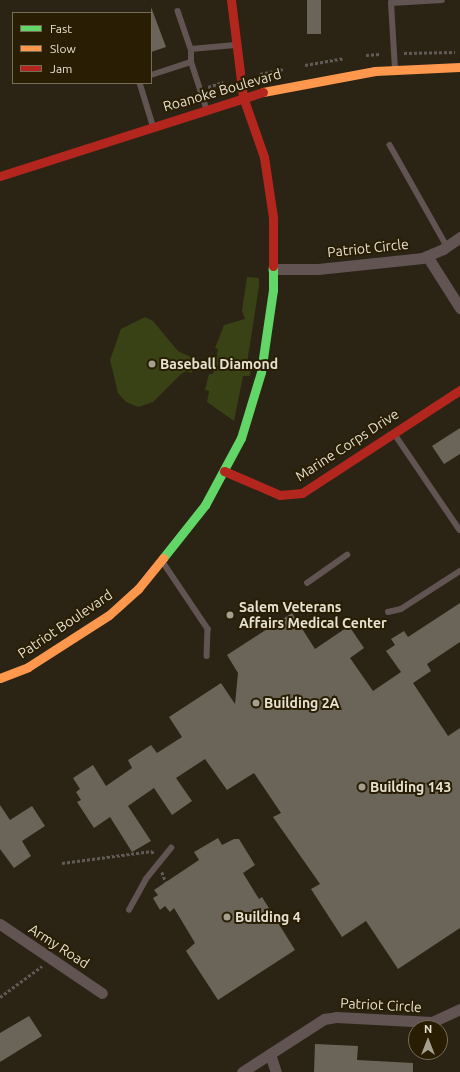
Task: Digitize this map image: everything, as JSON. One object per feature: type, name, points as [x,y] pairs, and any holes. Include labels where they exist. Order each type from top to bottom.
[{"type":"street","name":"Patriot Boulevard","points":[[0,678],[28,667],[109,615],[162,562],[205,505],[241,438],[261,372],[273,290],[273,217],[264,157],[243,97],[231,0]]},
{"type":"street","name":"Roanoke Boulevard","points":[[0,176],[243,97],[330,77],[395,70],[460,67]]},
{"type":"street","name":"Patriot Circle","points":[[273,269],[318,269],[427,256],[447,246],[460,237]]},
{"type":"street","points":[[427,256],[460,308]]},
{"type":"street","name":"Marine Corps Drive","points":[[224,471],[280,496],[292,496],[306,492],[394,432],[460,390]]},
{"type":"street","name":"Army Road","points":[[0,924],[102,993]]},
{"type":"street","name":"Patriot Circle","points":[[242,1072],[324,1019],[336,1017],[432,1022],[460,1009]]},
{"type":"street","points":[[270,1054],[276,1072]]},
{"type":"lane","points":[[395,70],[389,2],[442,0]]},
{"type":"lane","points":[[178,12],[191,49],[191,62],[206,108]]},
{"type":"lane","points":[[191,49],[236,45]]},
{"type":"lane","points":[[152,75],[191,62]]},
{"type":"lane","points":[[140,84],[153,125]]},
{"type":"lane","points":[[390,145],[447,246]]},
{"type":"lane","points":[[394,432],[460,530]]},
{"type":"lane","points":[[307,583],[347,555]]},
{"type":"lane","points":[[162,562],[208,629],[208,656]]},
{"type":"lane","points":[[388,612],[401,610],[460,571]]},
{"type":"lane","points":[[129,910],[146,879],[171,848]]},
{"type":"path","points":[[404,53],[454,52]]},
{"type":"path","points":[[366,55],[380,54]]},
{"type":"path","points":[[305,65],[343,58]]},
{"type":"path","points":[[260,74],[284,69]]},
{"type":"path","points":[[216,84],[217,88]]},
{"type":"path","points":[[62,863],[152,851]]},
{"type":"path","points":[[0,997],[46,964]]},
{"type":"green space","points":[[247,277],[259,278],[247,363],[252,364],[250,376],[243,376],[234,421],[207,402],[209,391],[205,390],[209,374],[213,374],[218,349],[215,348],[224,325],[245,319],[242,311]]},
{"type":"green space","name":"Baseball Diamond","points":[[145,317],[153,321],[178,351],[195,359],[194,368],[191,373],[186,371],[181,374],[153,402],[138,407],[126,402],[118,393],[110,360],[121,329]]},
{"type":"building","points":[[307,0],[321,0],[321,34],[307,34]]},
{"type":"building","points":[[151,7],[166,47],[152,52],[152,12]]},
{"type":"building","points":[[460,428],[460,454],[444,464],[432,446]]},
{"type":"building","name":"Building 143","points":[[460,603],[460,642],[427,664],[431,671],[413,683],[448,736],[460,728],[460,928],[398,969],[366,921],[342,937],[311,889],[320,884],[273,817],[281,813],[254,773],[227,790],[205,759],[176,778],[192,801],[172,815],[154,788],[128,806],[151,841],[132,852],[110,817],[94,828],[77,802],[81,800],[76,792],[80,789],[73,778],[93,765],[106,786],[132,768],[128,760],[151,745],[157,753],[182,737],[169,717],[221,683],[235,704],[238,673],[227,655],[292,613],[315,649],[349,626],[364,648],[350,658],[373,691],[401,672],[386,651],[395,645],[391,639],[404,631],[408,637]]},
{"type":"building","points":[[0,805],[10,820],[32,806],[45,826],[22,841],[31,856],[14,868],[0,849]]},
{"type":"building","name":"Building 4","points":[[218,838],[222,845],[234,839],[239,839],[255,865],[243,873],[259,899],[262,897],[295,950],[218,1000],[186,951],[195,943],[174,908],[170,912],[165,906],[160,910],[153,898],[158,895],[154,890],[199,860],[194,852]]},
{"type":"building","points":[[29,1016],[42,1036],[0,1062],[0,1033]]},
{"type":"building","points":[[315,1044],[358,1046],[357,1060],[413,1063],[413,1072],[314,1072]]},
{"type":"traffic: fast","points":[[163,558],[205,505],[241,438],[261,372],[273,290],[273,266]]},
{"type":"traffic: slow","points":[[263,92],[375,71],[460,67]]},
{"type":"traffic: slow","points":[[0,678],[28,667],[109,615],[138,589],[163,558]]},
{"type":"traffic: jam","points":[[231,0],[243,97],[264,157],[273,217],[273,266]]},
{"type":"traffic: jam","points":[[0,176],[263,92]]},
{"type":"traffic: jam","points":[[224,471],[280,495],[302,493],[460,390]]},
{"type":"place","name":"Baseball Diamond","points":[[152,364]]},
{"type":"place","name":"Salem Veterans Affairs Medical Center","points":[[230,615]]},
{"type":"place","name":"Building 2A","points":[[256,703]]},
{"type":"place","name":"Building 143","points":[[362,787]]},
{"type":"place","name":"Building 4","points":[[227,917]]}]
